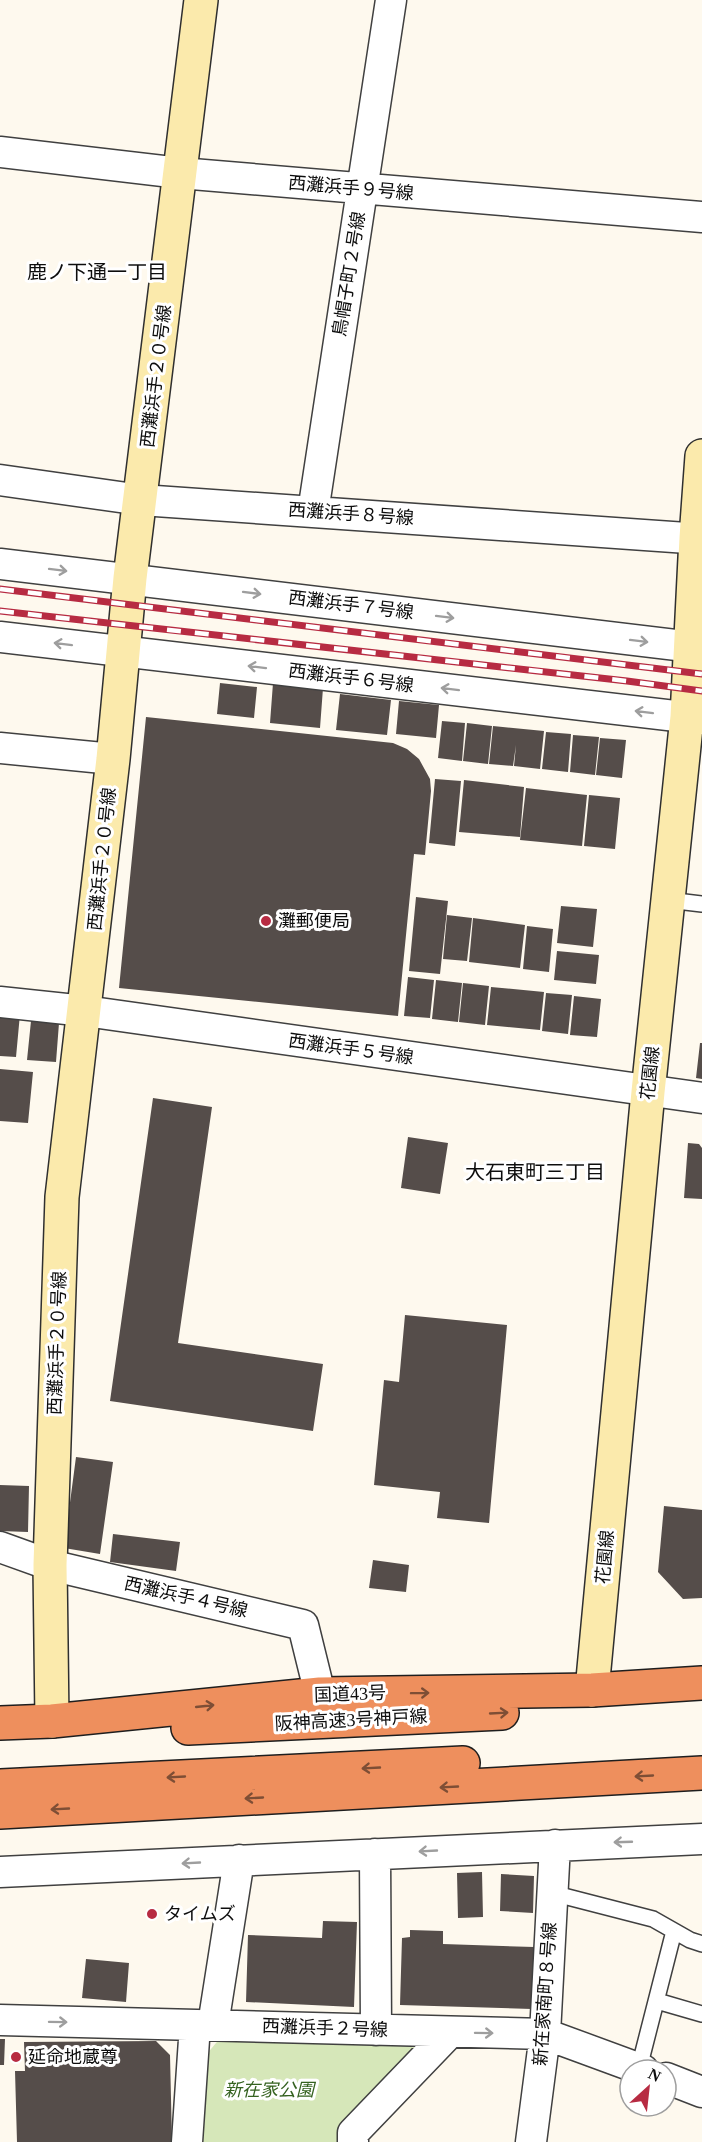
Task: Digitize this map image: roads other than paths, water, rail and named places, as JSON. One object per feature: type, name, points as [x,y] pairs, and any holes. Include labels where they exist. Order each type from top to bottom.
[{"type":"highway","name":"国道43号","points":[[0,1723],[52,1721],[320,1694],[592,1690],[702,1683]]},
{"type":"highway","name":"阪神高速3号神戸線","points":[[0,1738],[702,1703]]},
{"type":"highway","points":[[0,1786],[702,1752]]},
{"type":"highway","points":[[0,1812],[702,1773]]},
{"type":"street","name":"西灘浜手２０号線","points":[[52,1721],[50,1564],[62,1197],[113,759],[130,578],[201,0]]},
{"type":"street","name":"鳥帽子町２号線","points":[[312,512],[390,0]]},
{"type":"street","name":"西灘浜手９号線","points":[[0,153],[180,173],[702,217]]},
{"type":"street","name":"花園線","points":[[592,1690],[668,900],[695,718],[702,456]]},
{"type":"street","name":"西灘浜手８号線","points":[[0,480],[141,500],[699,538]]},
{"type":"street","name":"西灘浜手７号線","points":[[0,564],[697,648]]},
{"type":"street","name":"西灘浜手６号線","points":[[0,637],[695,718]]},
{"type":"street","points":[[0,748],[113,759]]},
{"type":"street","name":"西灘浜手５号線","points":[[0,1002],[85,1011],[702,1098]]},
{"type":"street","name":"西灘浜手４号線","points":[[0,1547],[50,1564],[303,1625],[320,1694]]},
{"type":"street","points":[[0,1872],[702,1839]]},
{"type":"street","name":"新在家南町８号線","points":[[531,2142],[545,2034],[555,1845]]},
{"type":"street","points":[[375,1854],[376,2030]]},
{"type":"street","points":[[187,2142],[204,2025],[239,1860]]},
{"type":"street","name":"西灘浜手２号線","points":[[0,2020],[545,2034],[618,2061]]},
{"type":"street","points":[[353,2142],[352,2133],[450,2032]]},
{"type":"street","name":"西灘浜手２号線","points":[[678,2083],[702,2092]]},
{"type":"lane","points":[[668,900],[702,904]]},
{"type":"lane","points":[[552,1893],[653,1919],[690,1940],[702,1944]]},
{"type":"lane","points":[[651,2058],[657,2001],[674,1931]]},
{"type":"lane","points":[[657,2001],[702,2014]]},
{"type":"railway","points":[[0,589],[702,674]]},
{"type":"railway","points":[[0,611],[702,691]]},
{"type":"place","name":"灘郵便局","points":[[266,921]]},
{"type":"place","name":"タイムズ","points":[[152,1914]]},
{"type":"place","name":"延命地蔵尊","points":[[16,2057]]},
{"type":"district","name":"鹿ノ下通一丁目","points":[[97,272]]},
{"type":"district","name":"大石東町三丁目","points":[[535,1172]]},
{"type":"park label","name":"新在家公園","points":[[269,2090]]}]
